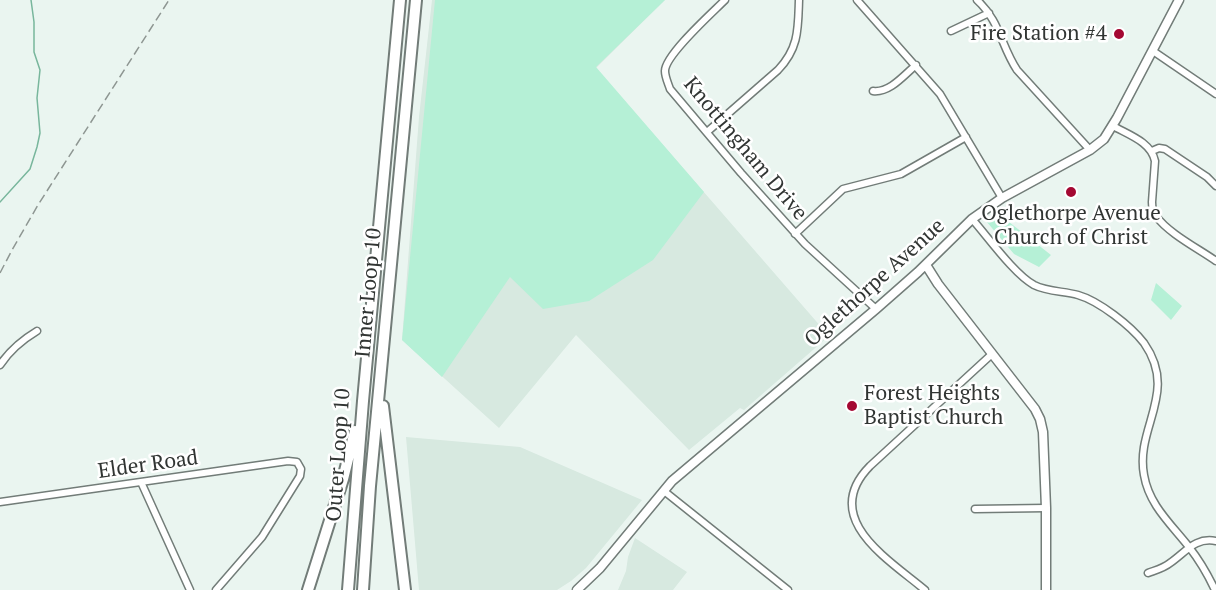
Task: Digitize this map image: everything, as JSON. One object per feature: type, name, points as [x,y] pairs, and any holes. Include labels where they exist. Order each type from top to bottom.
[{"type":"highway","name":"Outer Loop 10","points":[[348,590],[400,0]]},
{"type":"highway","name":"Inner Loop 10","points":[[363,590],[416,0]]},
{"type":"highway","points":[[380,385],[405,590]]},
{"type":"highway","points":[[308,590],[343,479],[363,401]]},
{"type":"main road","name":"Oglethorpe Avenue","points":[[577,590],[600,568],[664,491],[691,465],[876,309],[926,265],[972,219],[1002,198],[1090,150],[1104,139],[1179,0]]},
{"type":"main road","points":[[926,265],[933,278],[1035,409],[1042,425],[1046,508],[1046,590]]},
{"type":"street","name":"Knottingham Drive","points":[[725,0],[668,61],[665,70],[670,89],[795,234],[876,309]]},
{"type":"street","points":[[707,132],[787,61],[797,39],[799,0]]},
{"type":"street","points":[[857,0],[916,64],[940,94],[1002,198]]},
{"type":"street","points":[[977,0],[995,22],[1017,70],[1090,150]]},
{"type":"street","points":[[951,31],[989,12]]},
{"type":"street","points":[[1153,51],[1216,93]]},
{"type":"street","points":[[873,91],[880,92],[889,88],[916,64]]},
{"type":"street","points":[[1113,126],[1152,151],[1155,161],[1152,202],[1156,216],[1167,227],[1216,261]]},
{"type":"street","points":[[795,234],[843,189],[901,174],[966,137]]},
{"type":"street","points":[[1152,151],[1159,148],[1165,149],[1207,177],[1216,186]]},
{"type":"street","points":[[972,219],[1028,281],[1043,288],[1094,301],[1110,312],[1144,344],[1153,361],[1158,389],[1144,446],[1142,466],[1146,484],[1159,512],[1206,570],[1215,590]]},
{"type":"street","points":[[0,365],[20,342],[37,331]]},
{"type":"street","points":[[925,590],[875,548],[861,533],[852,510],[854,489],[870,466],[992,354]]},
{"type":"street","name":"Elder Road","points":[[0,502],[295,461],[301,469],[300,476],[262,537],[216,590]]},
{"type":"street","points":[[141,482],[190,590]]},
{"type":"street","points":[[664,491],[788,590]]},
{"type":"street","points":[[975,509],[1046,508]]},
{"type":"street","points":[[1148,573],[1169,564],[1203,541],[1216,542]]},
{"type":"shaded area","points":[[432,0],[665,0],[596,68],[829,336],[744,410],[740,408],[689,450],[576,335],[499,428],[402,340],[419,117]]},
{"type":"shaded area","points":[[406,437],[520,447],[642,500],[586,568],[557,590],[419,590]]},
{"type":"shaded area","points":[[635,538],[687,572],[673,590],[618,590]]},
{"type":"green space","points":[[435,0],[665,0],[596,67],[704,192],[653,260],[589,301],[543,309],[510,277],[442,377],[402,340]]},
{"type":"green space","points":[[995,211],[1051,255],[1039,267],[1014,254],[986,221]]},
{"type":"green space","points":[[1156,283],[1182,306],[1171,320],[1151,300]]},
{"type":"waterway","points":[[0,202],[30,169],[40,133],[37,98],[40,70],[34,52],[31,0]]},
{"type":"railway","points":[[0,273],[38,205],[169,0]]},
{"type":"place","name":"Fire Station #4","points":[[1119,34]]},
{"type":"place","name":"Oglethorpe Avenue Church of Christ","points":[[1071,192]]},
{"type":"place","name":"Forest Heights Baptist Church","points":[[852,406]]}]
